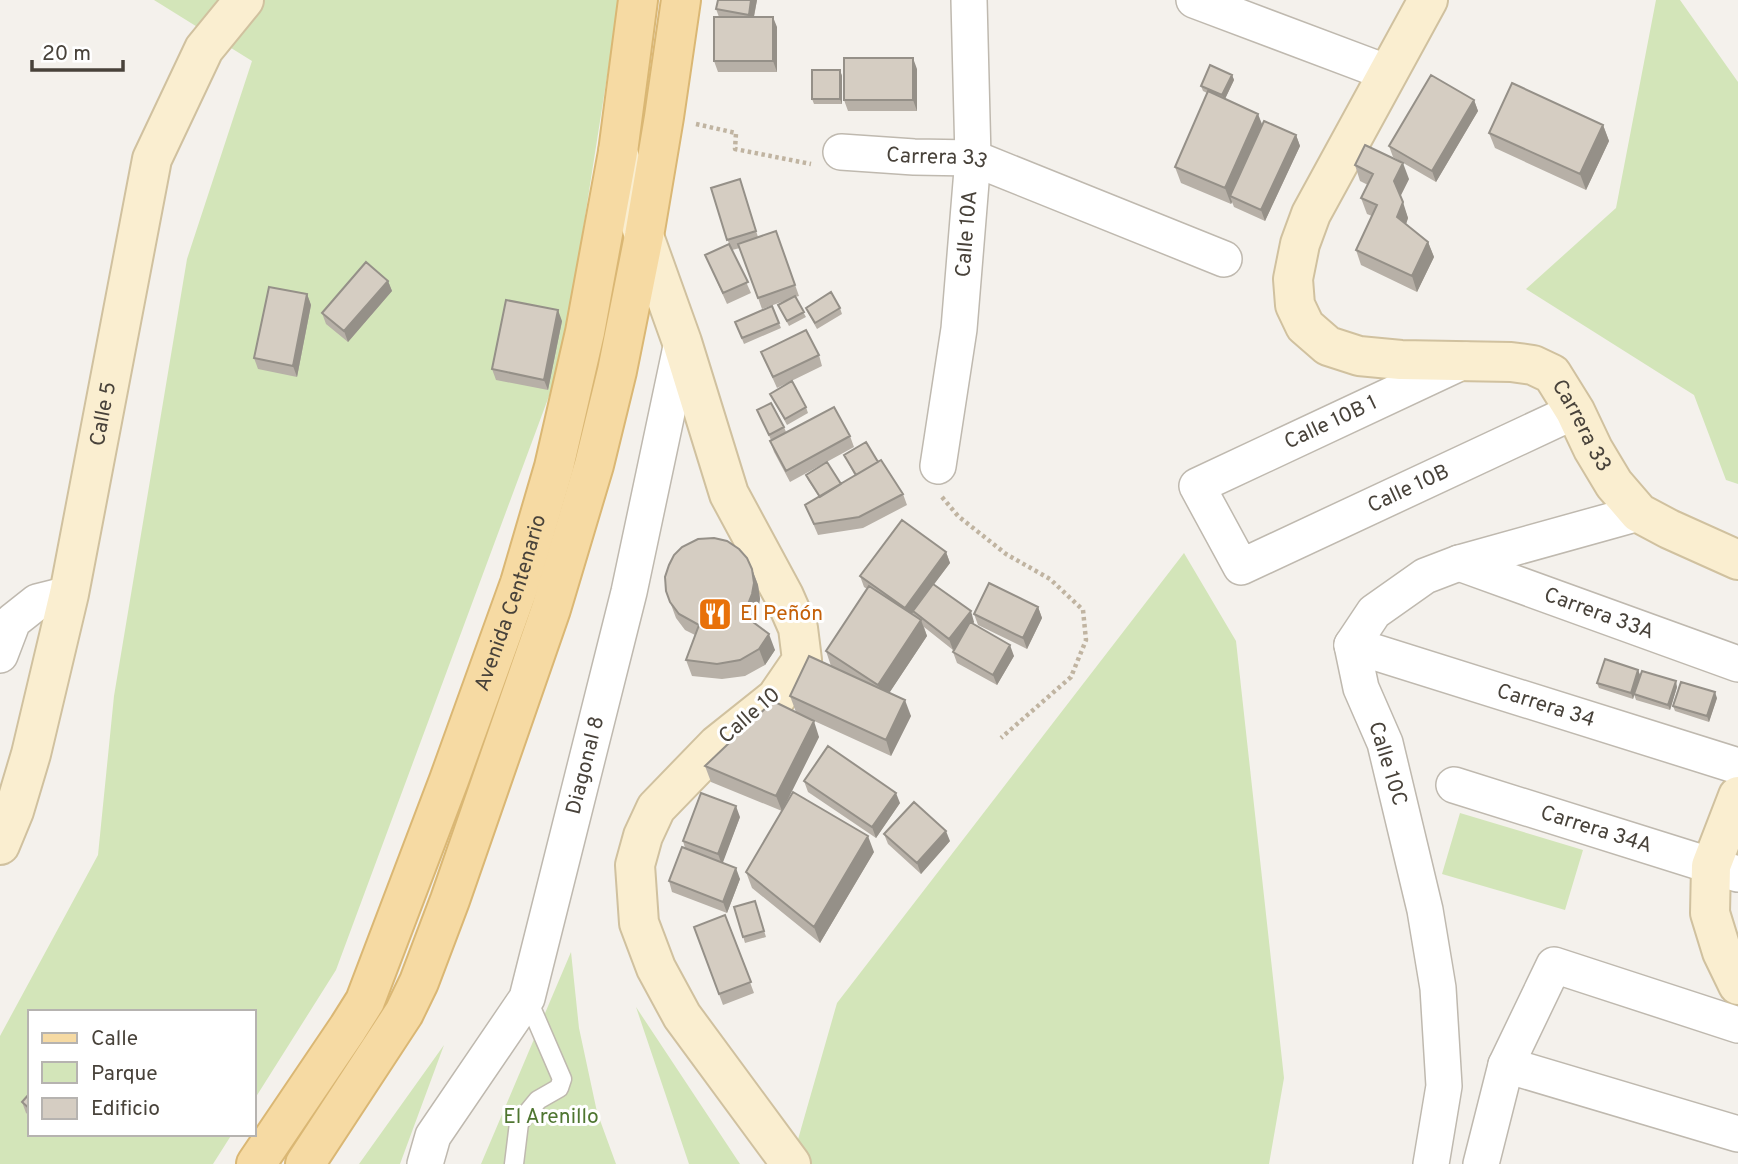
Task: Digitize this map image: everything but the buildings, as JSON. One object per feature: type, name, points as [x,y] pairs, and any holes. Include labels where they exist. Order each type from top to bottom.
[{"type":"main road","name":"Avenida Centenario","points":[[256,1164],[365,1001],[520,583],[554,467],[585,332],[618,152],[638,0]]},
{"type":"main road","name":"Avenida Centenario","points":[[306,1164],[404,1013],[419,982],[551,609],[594,465],[617,371],[644,236],[681,0]]},
{"type":"street","name":"Calle 5","points":[[0,845],[14,811],[31,754],[69,594],[152,159],[204,48],[244,0]]},
{"type":"street","name":"Calle 10A","points":[[938,466],[959,328],[973,158],[969,0]]},
{"type":"street","points":[[1194,0],[1388,73],[1428,0]]},
{"type":"street","name":"Carrera 33","points":[[1388,73],[1311,214],[1300,244],[1293,279],[1294,306],[1305,326],[1328,346],[1359,356],[1401,360],[1511,362],[1532,365],[1552,374],[1614,484],[1639,513],[1738,560]]},
{"type":"street","name":"Calle 10","points":[[618,152],[729,494],[784,596],[798,628],[802,660],[776,698],[717,745],[656,808],[643,836],[635,864],[639,923],[656,968],[682,1016],[791,1164]]},
{"type":"street","name":"Carrera 33","points":[[841,152],[914,158],[973,158],[1224,259]]},
{"type":"street","name":"Diagonal 8","points":[[425,1164],[433,1136],[527,998],[629,592],[681,342]]},
{"type":"street","name":"Calle 10B 1","points":[[1241,568],[1197,486],[1466,360]]},
{"type":"street","name":"Calle 10B","points":[[1241,568],[1575,411]]},
{"type":"street","points":[[1352,645],[1374,612],[1425,576],[1459,563],[1639,513]]},
{"type":"street","name":"Carrera 33A","points":[[1459,563],[1738,664]]},
{"type":"street","points":[[0,655],[13,621],[37,602],[69,594]]},
{"type":"street","name":"Carrera 34","points":[[1352,645],[1738,766]]},
{"type":"street","name":"Calle 10C","points":[[1352,645],[1361,688],[1385,743],[1425,910],[1438,988],[1444,1086],[1431,1164]]},
{"type":"street","name":"Carrera 34A","points":[[1454,785],[1725,870]]},
{"type":"street","points":[[1733,965],[1710,913],[1725,870],[1738,796]]},
{"type":"street","points":[[1481,1164],[1506,1065],[1554,965],[1738,1025]]},
{"type":"street","points":[[1506,1065],[1738,1134]]},
{"type":"lane","points":[[514,1164],[519,1123],[538,1100],[559,1088],[562,1079],[527,998]]},
{"type":"path","points":[[664,117],[736,133],[735,149],[835,169],[841,152]]},
{"type":"path","points":[[938,466],[932,484],[958,516],[1006,554],[1050,579],[1083,610],[1086,640],[1071,677],[1001,738]]},
{"type":"green space","points":[[154,0],[619,0],[559,369],[336,970],[256,1097],[256,1010],[28,1010],[28,1136],[231,1136],[213,1164],[0,1164],[0,1036],[98,855],[114,696],[187,259],[252,61]]},
{"type":"green space","points":[[1656,0],[1680,0],[1738,82],[1738,484],[1726,480],[1694,395],[1526,289],[1616,208]]},
{"type":"green space","points":[[1184,553],[1236,641],[1284,1078],[1269,1164],[791,1164],[837,1003]]},
{"type":"green space","points":[[1460,813],[1583,850],[1565,910],[1442,874]]},
{"type":"green space","name":"El Arenillo","points":[[571,952],[579,1028],[597,1112],[616,1164],[481,1164]]},
{"type":"green space","points":[[636,1007],[740,1164],[689,1164]]},
{"type":"green space","points":[[444,1045],[400,1164],[359,1164]]},
{"type":"place","name":"El Peñón","points":[[715,614]]}]
